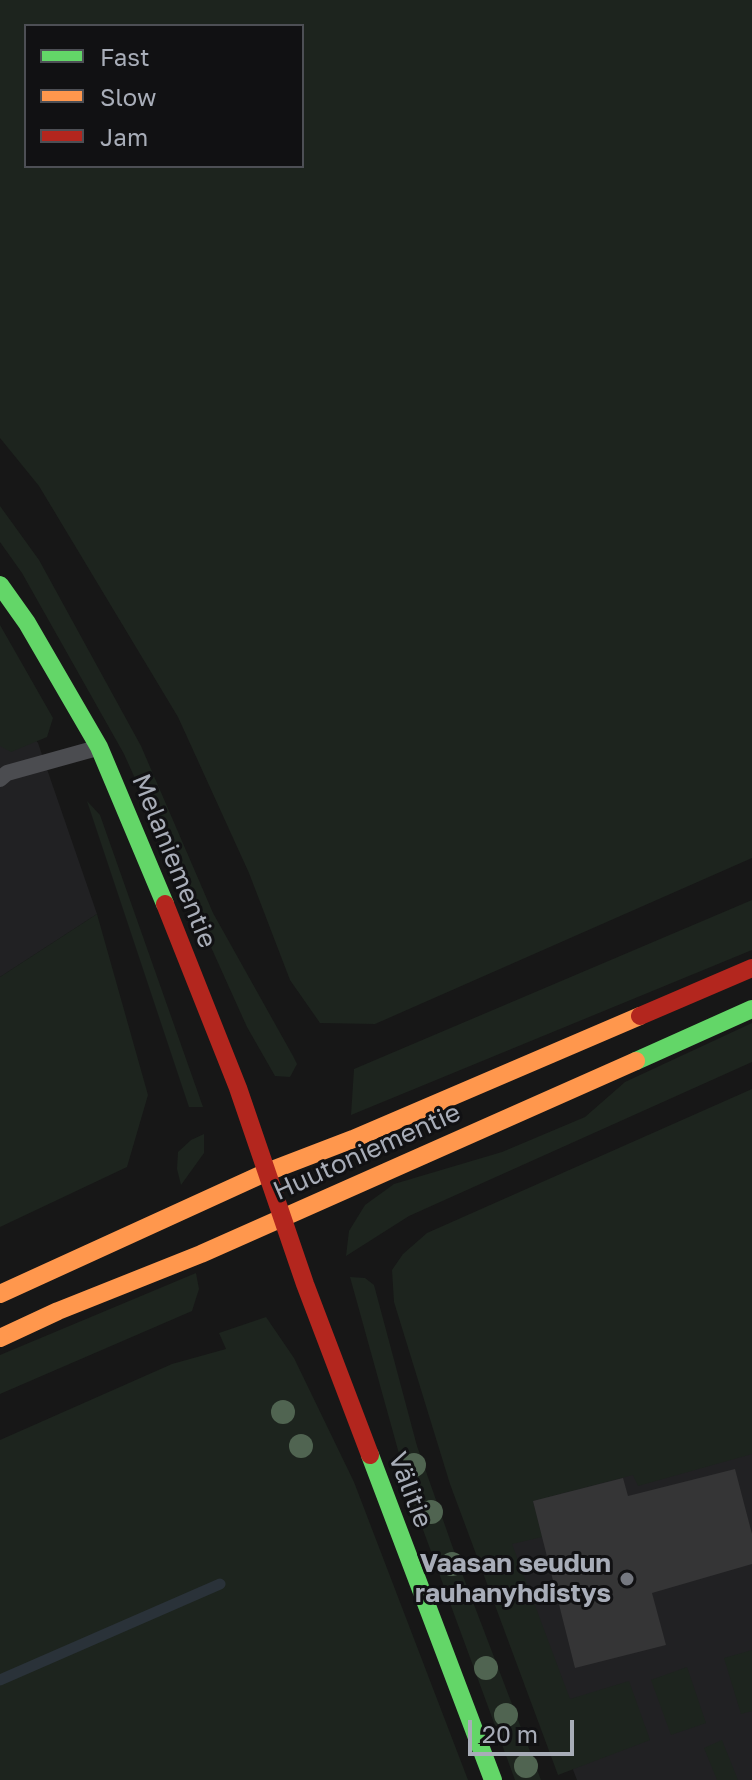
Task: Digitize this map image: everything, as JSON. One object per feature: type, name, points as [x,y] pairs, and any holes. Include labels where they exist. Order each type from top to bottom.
[{"type":"main road","name":"Melaniementie","points":[[0,585],[27,623],[99,747],[238,1088],[281,1218]]},
{"type":"main road","name":"Huutoniementie","points":[[0,1294],[267,1172],[353,1139],[752,968]]},
{"type":"main road","name":"Huutoniementie","points":[[0,1338],[58,1311],[201,1254],[752,1009]]},
{"type":"main road","name":"Välitie","points":[[281,1218],[493,1780]]},
{"type":"lane","points":[[0,779],[7,773],[99,747]]},
{"type":"shaded area","points":[[0,0],[752,0],[752,858],[375,1024],[320,1023],[290,980],[249,873],[178,717],[39,486],[0,438]]},
{"type":"shaded area","points":[[0,506],[39,560],[141,746],[213,913],[297,1064],[290,1077],[275,1076],[247,1027],[124,754],[22,573],[0,542]]},
{"type":"shaded area","points":[[0,625],[53,718],[47,737],[11,752],[0,746]]},
{"type":"shaded area","points":[[0,689],[38,743],[97,914],[0,977]]},
{"type":"shaded area","points":[[87,801],[100,815],[203,1107],[189,1107]]},
{"type":"shaded area","points":[[752,900],[752,950],[351,1115],[354,1069]]},
{"type":"shaded area","points":[[97,914],[148,1095],[127,1167],[0,1227],[0,977]]},
{"type":"shaded area","points":[[752,1023],[752,1062],[409,1216],[346,1256],[349,1231],[365,1205],[394,1184],[502,1152],[585,1117],[625,1082]]},
{"type":"shaded area","points":[[752,1089],[752,1454],[638,1486],[633,1475],[533,1501],[542,1537],[512,1544],[570,1699],[629,1681],[650,1740],[558,1775],[450,1484],[394,1302],[392,1270],[403,1254],[427,1233]]},
{"type":"shaded area","points":[[752,1104],[752,1780],[577,1780],[486,1547]]},
{"type":"shaded area","points":[[204,1134],[204,1153],[181,1185],[177,1169],[178,1152],[191,1140]]},
{"type":"shaded area","points":[[196,1273],[199,1289],[192,1311],[0,1394],[0,1355]]},
{"type":"shaded area","points":[[350,1277],[365,1278],[374,1285],[417,1446],[541,1780],[515,1780],[411,1497]]},
{"type":"shaded area","points":[[266,1317],[294,1358],[354,1482],[468,1780],[0,1780],[0,1440],[172,1364],[226,1349],[219,1333]]},
{"type":"shaded area","points":[[752,1650],[752,1711],[741,1714],[724,1658]]},
{"type":"shaded area","points":[[687,1667],[706,1723],[671,1735],[651,1680]]},
{"type":"shaded area","points":[[722,1740],[738,1780],[717,1780],[704,1748]]},
{"type":"building","name":"Vaasan seudun rauhanyhdistys","points":[[735,1469],[752,1534],[752,1564],[652,1593],[666,1645],[575,1668],[533,1501],[623,1478],[628,1496]]},
{"type":"waterway","points":[[0,1680],[220,1584]]},
{"type":"traffic: fast","points":[[0,585],[27,623],[99,747],[165,904]]},
{"type":"traffic: fast","points":[[636,1061],[752,1009]]},
{"type":"traffic: fast","points":[[370,1455],[493,1780]]},
{"type":"traffic: slow","points":[[0,1294],[267,1172],[353,1139],[640,1016]]},
{"type":"traffic: slow","points":[[0,1338],[58,1311],[201,1254],[636,1061]]},
{"type":"traffic: jam","points":[[165,904],[238,1088],[305,1284],[370,1455]]},
{"type":"traffic: jam","points":[[640,1016],[752,968]]},
{"type":"place","name":"Vaasan seudun rauhanyhdistys","points":[[627,1579]]}]
